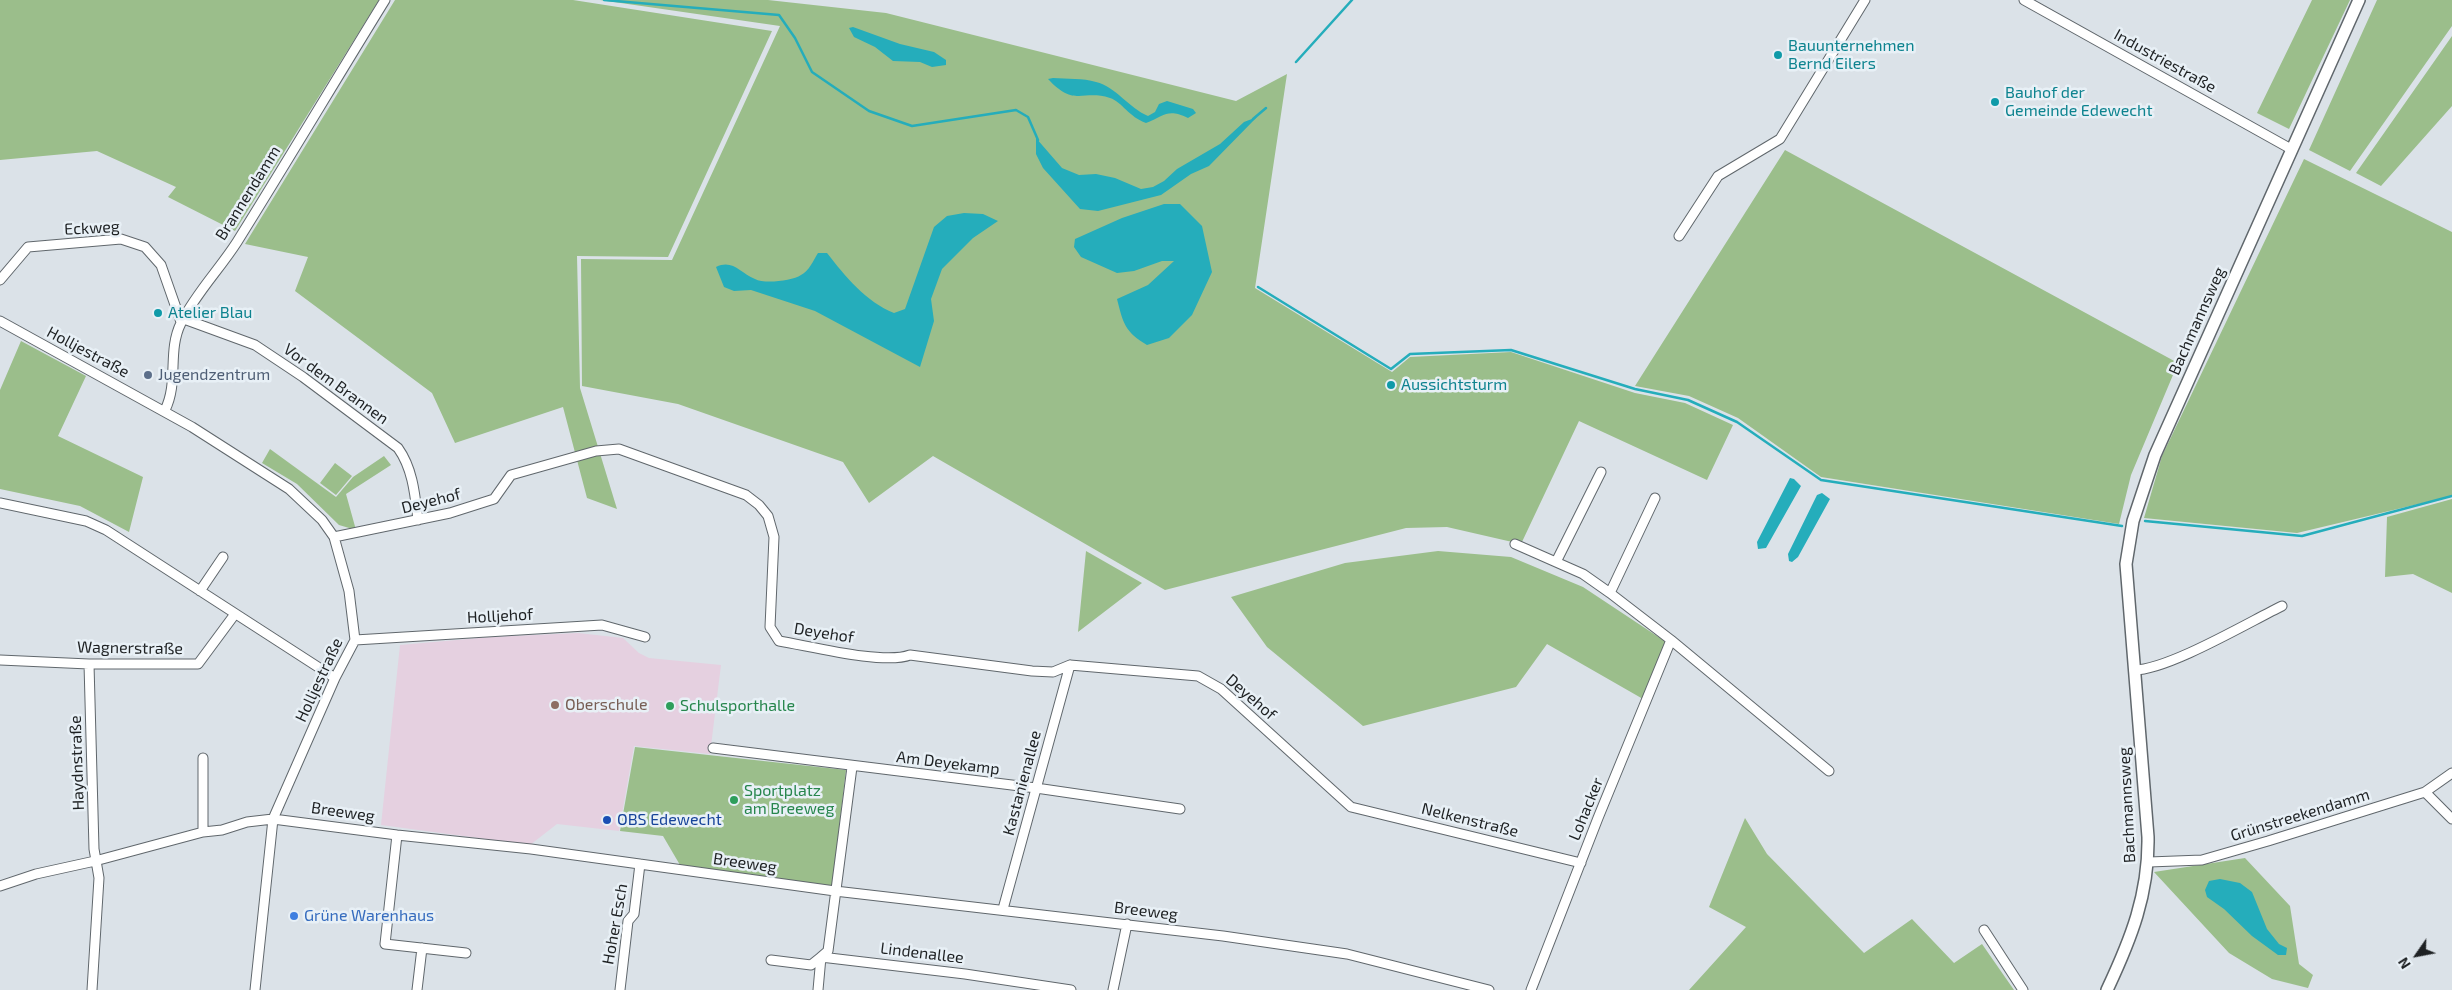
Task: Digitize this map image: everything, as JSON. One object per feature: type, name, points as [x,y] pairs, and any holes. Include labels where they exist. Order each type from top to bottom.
[{"type":"street","name":"Brannendamm","points":[[165,410],[172,394],[174,342],[182,320],[197,295],[235,244],[385,0]]},
{"type":"street","points":[[1680,236],[1718,176],[1780,139],[1866,0]]},
{"type":"street","name":"Industriestraße","points":[[2024,0],[2291,149]]},
{"type":"street","name":"Bachmannsweg","points":[[2107,990],[2137,922],[2149,862],[2126,564],[2133,521],[2141,492],[2291,149],[2359,0]]},
{"type":"street","name":"Eckweg","points":[[0,280],[28,247],[121,239],[145,247],[156,257],[161,265],[182,320]]},
{"type":"street","name":"Vor dem Brannen","points":[[182,320],[255,345],[303,377],[398,448],[407,461],[414,490],[418,520]]},
{"type":"street","name":"Holljestraße","points":[[0,321],[165,410],[289,490],[322,520],[334,537],[349,591],[355,640],[335,678],[272,819],[254,990]]},
{"type":"street","name":"Deyehof","points":[[334,537],[418,520],[494,499],[511,475],[585,453],[619,449],[746,495],[759,505],[768,516],[774,536],[770,627],[779,641],[868,656],[901,658],[910,655],[1032,671],[1053,672],[1070,665],[1198,676],[1221,689],[1351,807]]},
{"type":"street","points":[[1556,562],[1601,472]]},
{"type":"street","points":[[1610,593],[1655,498]]},
{"type":"street","points":[[0,502],[86,521],[106,530],[335,678]]},
{"type":"street","points":[[1515,544],[1582,574],[1610,593],[1671,640],[1829,771]]},
{"type":"street","points":[[200,591],[223,557]]},
{"type":"street","points":[[2134,670],[2153,666],[2189,652],[2282,606]]},
{"type":"street","name":"Wagnerstraße","points":[[0,660],[89,664],[198,664],[235,614]]},
{"type":"street","name":"Holljehof","points":[[355,640],[602,625],[645,637]]},
{"type":"street","name":"Lohacker","points":[[1531,990],[1671,640]]},
{"type":"street","name":"Haydnstraße","points":[[89,664],[95,861],[98,878],[92,990]]},
{"type":"street","name":"Kastanienallee","points":[[1003,909],[1070,665]]},
{"type":"street","name":"Am Deyekamp","points":[[713,748],[852,767],[1036,788],[1180,809]]},
{"type":"street","points":[[203,758],[203,832]]},
{"type":"street","points":[[818,990],[821,956],[828,951],[852,767]]},
{"type":"street","name":"Grünstreekendamm","points":[[2149,862],[2202,860],[2268,842],[2425,792],[2452,773]]},
{"type":"street","points":[[2425,792],[2452,819]]},
{"type":"street","name":"Nelkenstraße","points":[[1351,807],[1581,862]]},
{"type":"street","name":"Breeweg","points":[[0,886],[36,874],[95,861],[203,832],[222,830],[247,822],[272,819],[397,835],[531,849],[835,891],[1127,924],[1347,954],[1489,990]]},
{"type":"street","points":[[397,835],[385,944],[466,953]]},
{"type":"street","name":"Hoher Esch","points":[[620,990],[628,921],[634,914],[640,864]]},
{"type":"street","points":[[1113,990],[1127,924]]},
{"type":"street","points":[[1984,930],[2023,990]]},
{"type":"street","points":[[417,990],[422,948]]},
{"type":"street","name":"Lindenallee","points":[[771,960],[811,965],[821,956],[965,974],[1071,990]]},
{"type":"shaded area","name":"Oberschule","points":[[578,633],[623,638],[639,653],[649,658],[721,665],[710,754],[634,746],[619,831],[557,824],[530,845],[381,825],[400,645],[490,637]]},
{"type":"green space","points":[[0,0],[379,0],[235,231],[168,197],[176,187],[97,151],[0,160]]},
{"type":"green space","points":[[395,0],[573,0],[772,31],[668,257],[577,256],[580,388],[617,509],[587,498],[563,407],[455,443],[432,393],[295,291],[308,257],[245,244]]},
{"type":"green space","points":[[600,0],[768,0],[886,13],[1236,101],[1287,74],[1255,288],[1392,372],[1410,357],[1511,352],[1635,393],[1685,403],[1733,425],[1707,480],[1579,421],[1521,544],[1447,527],[1406,528],[1165,590],[933,456],[869,503],[843,462],[678,404],[582,386],[581,259],[672,260],[780,26]]},
{"type":"green space","points":[[2312,0],[2350,0],[2289,129],[2257,113]]},
{"type":"green space","points":[[2377,0],[2452,0],[2452,26],[2350,171],[2309,150]]},
{"type":"green space","points":[[2452,36],[2452,106],[2381,186],[2356,173]]},
{"type":"green space","points":[[1785,150],[2178,363],[2131,475],[2119,524],[1821,477],[1738,418],[1689,396],[1635,386]]},
{"type":"green space","points":[[2304,159],[2452,232],[2452,496],[2297,533],[2144,518],[2162,456]]},
{"type":"green space","points":[[21,341],[86,376],[58,436],[143,477],[129,532],[80,506],[0,489],[0,390]]},
{"type":"green space","points":[[270,449],[336,497],[353,477],[384,456],[391,465],[346,494],[356,530],[339,525],[297,484],[262,463]]},
{"type":"green space","points":[[335,463],[352,476],[336,495],[320,483]]},
{"type":"green space","points":[[2452,499],[2452,593],[2413,574],[2385,577],[2387,517]]},
{"type":"green space","points":[[1086,551],[1142,583],[1078,632]]},
{"type":"green space","points":[[1438,551],[1511,557],[1583,587],[1666,642],[1643,699],[1547,644],[1516,687],[1363,726],[1267,647],[1231,597],[1345,563]]},
{"type":"green space","name":"Sportplatz am Breeweg","points":[[635,747],[846,770],[832,886],[680,865],[663,836],[620,831]]},
{"type":"green space","points":[[1745,818],[1767,854],[1864,953],[1912,919],[1954,963],[1982,944],[2014,990],[1689,990],[1746,927],[1709,907]]},
{"type":"green space","points":[[2245,858],[2290,906],[2299,964],[2313,975],[2308,988],[2272,979],[2229,953],[2154,872]]},
{"type":"water","points":[[853,27],[900,44],[934,52],[946,60],[946,65],[932,67],[920,62],[893,61],[875,47],[854,37],[849,28]]},
{"type":"water","points":[[1048,79],[1096,82],[1110,88],[1148,116],[1155,112],[1159,104],[1167,101],[1193,109],[1196,113],[1188,118],[1170,113],[1146,123],[1110,98],[1065,93]]},
{"type":"water","points":[[1257,117],[1209,166],[1191,174],[1161,195],[1098,211],[1080,209],[1043,168],[1036,154],[1036,138],[1062,168],[1079,175],[1096,174],[1115,178],[1141,189],[1153,187],[1164,181],[1177,169],[1220,144],[1244,122]]},
{"type":"water","points":[[1164,204],[1180,204],[1202,226],[1212,272],[1192,315],[1169,338],[1147,345],[1129,331],[1121,314],[1117,299],[1148,285],[1174,261],[1162,261],[1134,271],[1117,273],[1081,257],[1074,247],[1075,239],[1122,218]]},
{"type":"water","points":[[964,213],[983,214],[998,221],[973,238],[942,269],[931,299],[934,321],[920,367],[815,311],[751,290],[734,291],[724,287],[716,267],[722,265],[732,266],[759,281],[778,281],[801,275],[809,268],[818,253],[827,253],[865,295],[894,313],[905,309],[934,227],[947,216]]},
{"type":"water","points":[[1790,478],[1794,479],[1801,486],[1766,548],[1758,549],[1757,542]]},
{"type":"water","points":[[1822,493],[1830,499],[1798,557],[1792,562],[1789,561],[1788,554],[1817,495]]},
{"type":"water","points":[[2220,879],[2240,883],[2252,892],[2267,929],[2279,944],[2287,948],[2286,955],[2278,955],[2252,936],[2224,909],[2207,897],[2205,890],[2209,881]]},
{"type":"waterway","points":[[604,0],[779,15],[795,38],[812,72],[869,111],[912,126],[1016,110],[1028,117],[1038,140]]},
{"type":"waterway","points":[[1296,62],[1352,0]]},
{"type":"waterway","points":[[1253,119],[1266,108]]},
{"type":"waterway","points":[[1258,287],[1391,369],[1410,354],[1511,350],[1635,389],[1688,400],[1737,422],[1821,480],[2122,526]]},
{"type":"waterway","points":[[2145,521],[2302,536],[2452,496]]},
{"type":"place","name":"Bauunternehmen Bernd Eilers","points":[[1778,55]]},
{"type":"place","name":"Bauhof der Gemeinde Edewecht","points":[[1995,102]]},
{"type":"place","name":"Atelier Blau","points":[[158,313]]},
{"type":"place","name":"Jugendzentrum","points":[[148,375]]},
{"type":"place","name":"Aussichtsturm","points":[[1391,385]]},
{"type":"place","name":"Oberschule","points":[[555,705]]},
{"type":"place","name":"Schulsporthalle","points":[[670,706]]},
{"type":"place","name":"Sportplatz am Breeweg","points":[[734,800]]},
{"type":"place","name":"OBS Edewecht","points":[[607,820]]},
{"type":"place","name":"Grüne Warenhaus","points":[[294,916]]}]
